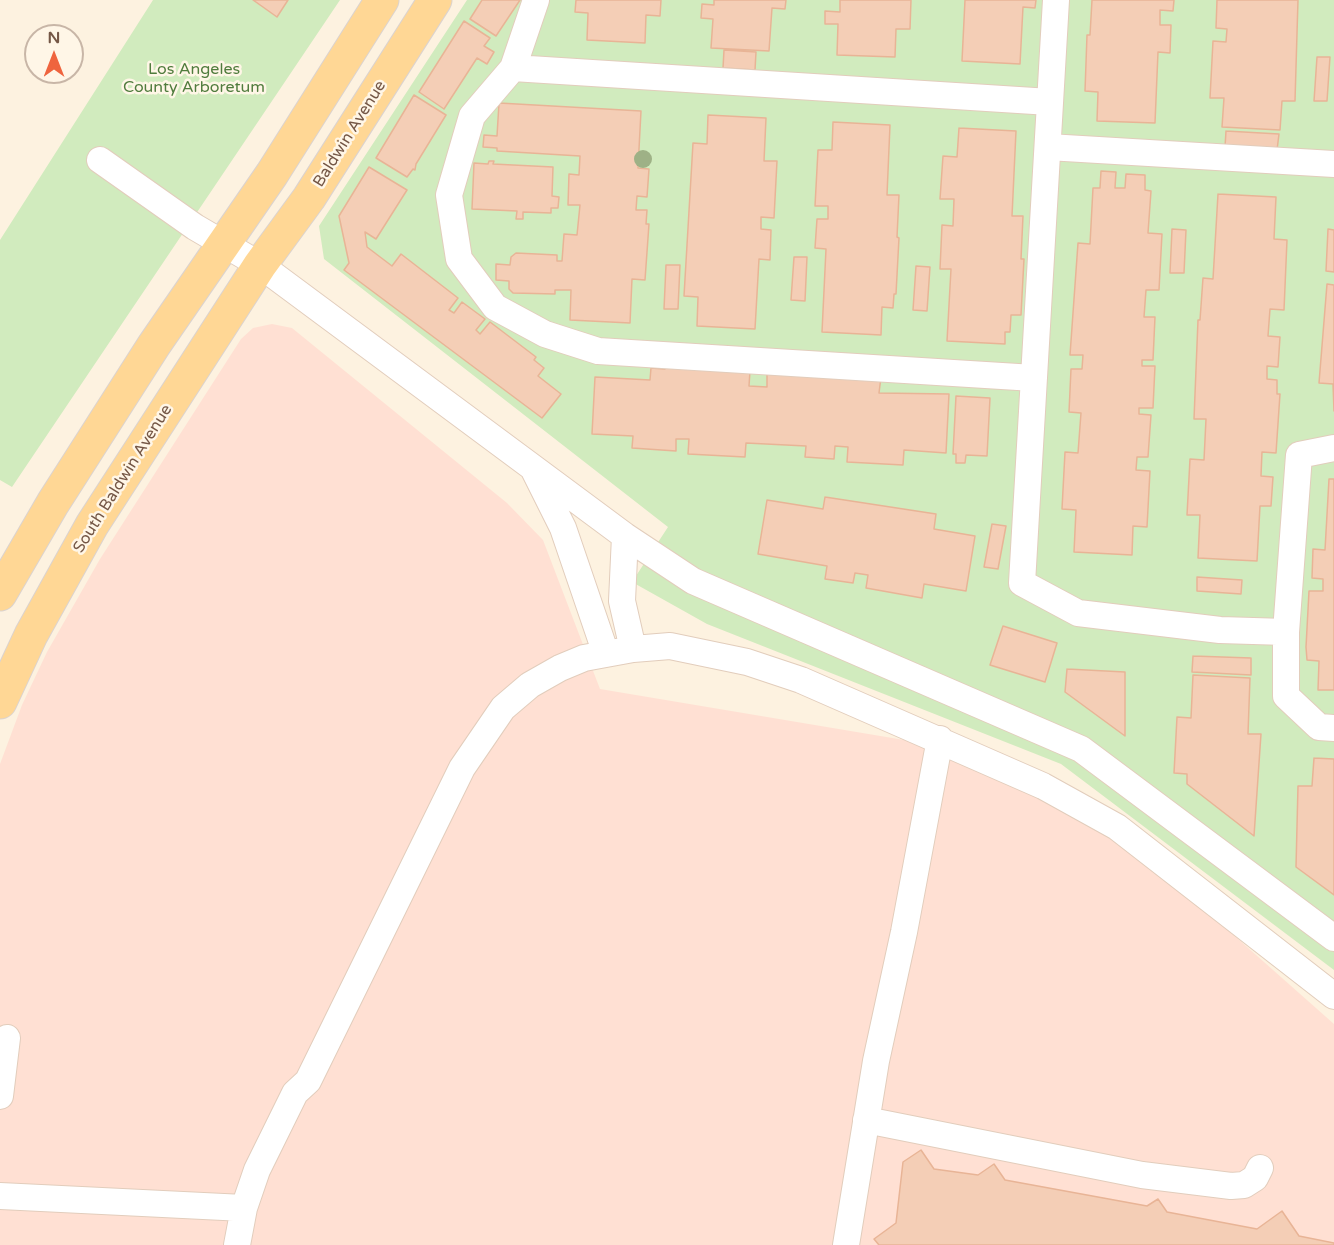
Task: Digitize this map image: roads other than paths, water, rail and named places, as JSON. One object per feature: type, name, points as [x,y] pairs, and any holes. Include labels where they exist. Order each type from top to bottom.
[{"type":"main road","points":[[0,594],[53,503],[154,345],[272,174],[382,0]]},
{"type":"main road","name":"Baldwin Avenue","points":[[260,265],[309,198],[435,0]]},
{"type":"main road","name":"South Baldwin Avenue","points":[[0,702],[31,635],[92,525],[260,265]]},
{"type":"street","points":[[536,0],[513,68],[472,116],[449,195],[459,259],[495,307],[545,334],[598,351],[1034,378]]},
{"type":"street","points":[[1056,0],[1022,583],[1078,613],[1220,630],[1286,632]]},
{"type":"street","points":[[513,68],[1050,102]]},
{"type":"street","points":[[1048,147],[1334,164]]},
{"type":"street","points":[[100,160],[195,227],[260,265],[625,536],[693,581],[1081,749],[1334,938]]},
{"type":"street","points":[[1334,448],[1299,455],[1286,632],[1286,696],[1319,727],[1334,728]]},
{"type":"street","points":[[531,465],[563,528],[606,654]]},
{"type":"street","points":[[625,536],[622,601],[633,649]]},
{"type":"street","points":[[237,1245],[244,1208],[257,1170],[295,1093],[308,1081],[462,768],[503,708],[530,685],[584,658],[633,649],[670,646],[708,652],[747,662],[801,680],[1043,786],[1117,827],[1334,996]]},
{"type":"street","points":[[846,1245],[866,1120],[940,740]]},
{"type":"street","points":[[0,1096],[7,1038]]},
{"type":"street","points":[[866,1120],[1142,1174],[1221,1185],[1244,1185],[1255,1178],[1260,1168]]},
{"type":"street","points":[[0,1196],[244,1208]]},
{"type":"park label","name":"Los Angeles County Arboretum","points":[[194,79]]}]
